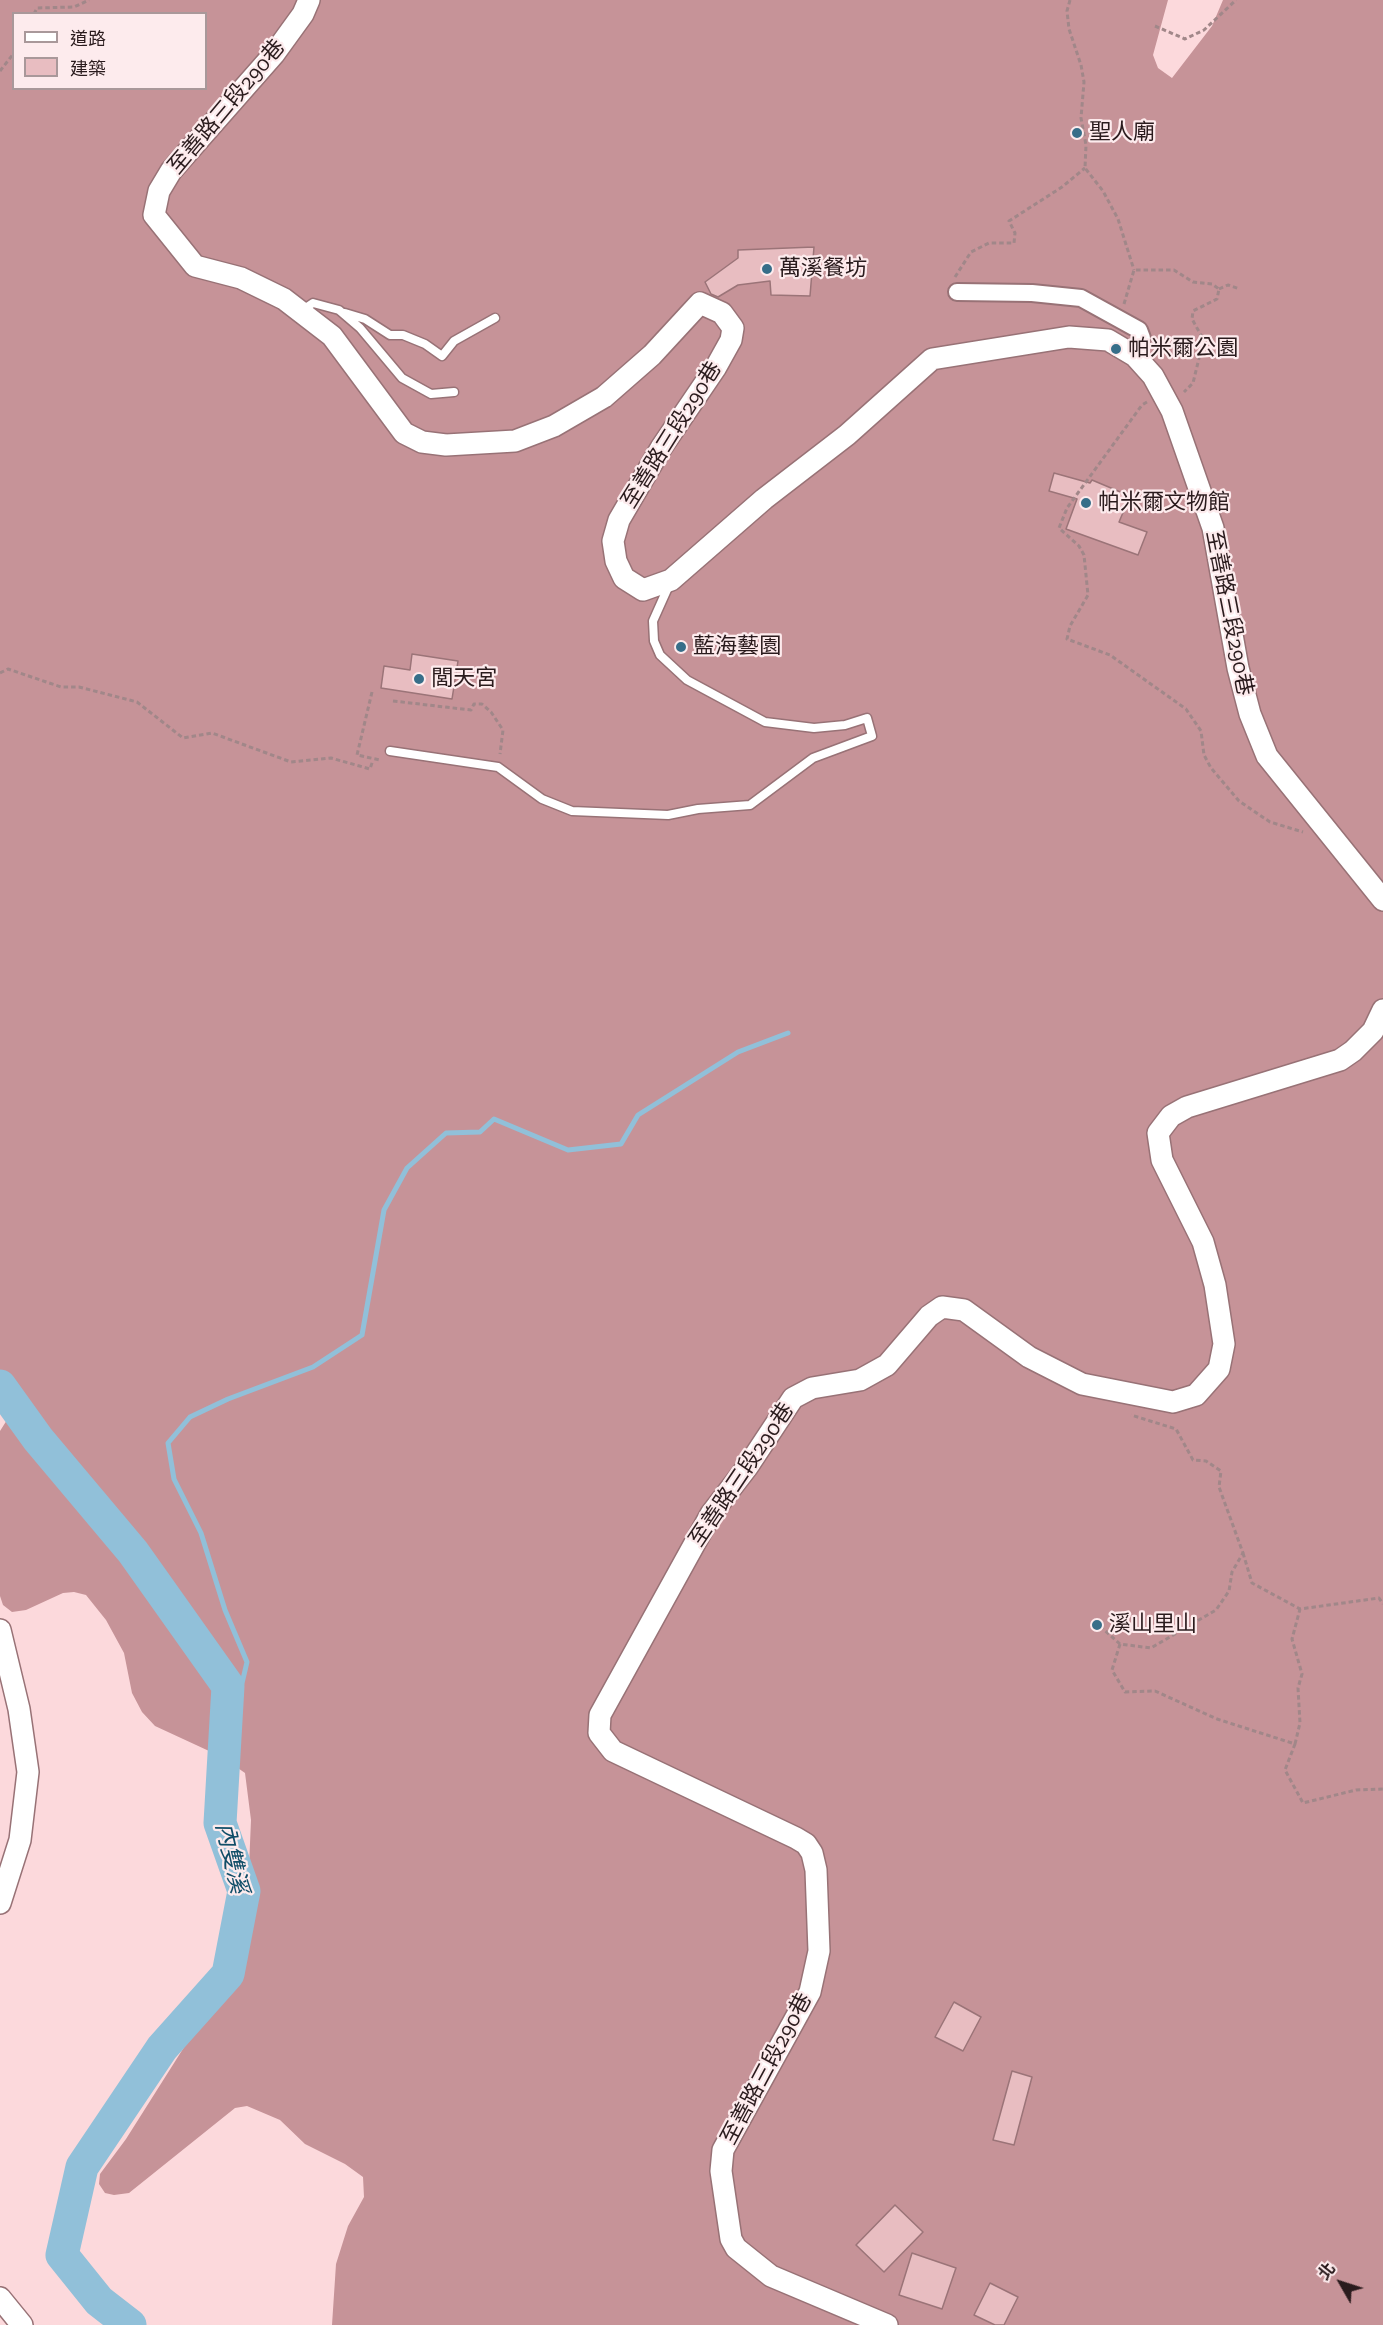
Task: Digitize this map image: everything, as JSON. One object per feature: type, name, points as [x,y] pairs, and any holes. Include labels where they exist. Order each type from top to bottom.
[{"type":"street","name":"至善路三段290巷","points":[[309,0],[303,14],[274,54],[171,171],[159,191],[154,215],[195,266],[241,278],[272,290],[301,311],[332,336],[404,433],[422,442],[471,446],[515,441],[554,426],[604,397],[652,355],[700,303],[722,313],[733,328],[731,340],[716,367],[661,447],[619,520],[613,541],[616,561],[624,578],[643,590],[671,580],[764,499],[847,435],[932,359],[1026,343],[1088,337],[1108,339],[1135,356],[1153,376],[1172,411],[1214,528],[1238,668],[1250,714],[1267,756],[1383,900]]},
{"type":"street","points":[[957,292],[1032,293],[1080,298],[1118,316],[1139,330],[1142,338],[1135,356]]},
{"type":"street","name":"至善路三段290巷","points":[[887,2325],[771,2276],[736,2248],[731,2239],[721,2171],[723,2150],[810,1992],[819,1951],[816,1870],[812,1853],[806,1844],[796,1838],[613,1751],[599,1733],[600,1715],[711,1514],[748,1466],[793,1398],[812,1388],[860,1380],[887,1365],[929,1316],[942,1307],[963,1310],[1029,1357],[1082,1384],[1173,1402],[1196,1395],[1219,1369],[1224,1344],[1215,1285],[1203,1242],[1162,1160],[1158,1133],[1171,1116],[1187,1107],[1340,1060],[1353,1051],[1373,1031],[1383,1010]]},
{"type":"street","points":[[0,1630],[19,1709],[28,1772],[20,1840],[0,1902]]},
{"type":"street","points":[[0,2298],[22,2325]]},
{"type":"lane","points":[[301,311],[313,303],[339,310],[365,319],[390,334],[404,335],[425,344],[442,356],[454,341],[495,318]]},
{"type":"lane","points":[[339,310],[360,328],[402,378],[431,394],[454,392]]},
{"type":"lane","points":[[390,752],[498,767],[542,799],[572,811],[668,815],[698,809],[750,805],[813,758],[872,736],[867,718],[845,725],[814,728],[765,722],[687,680],[660,655],[654,641],[653,621],[671,580]]},
{"type":"path","points":[[35,12],[37,8],[74,7],[90,0]]},
{"type":"path","points":[[1070,0],[1069,29],[1082,65],[1084,82],[1081,118],[1086,144],[1085,168],[1103,190],[1118,219],[1134,270],[1128,294],[1118,316]]},
{"type":"path","points":[[1155,26],[1185,39],[1204,30],[1236,0]]},
{"type":"path","points":[[0,71],[12,56]]},
{"type":"path","points":[[957,292],[955,273],[971,252],[989,243],[1014,243],[1015,233],[1009,221],[1062,187],[1085,168]]},
{"type":"path","points":[[1134,270],[1163,268],[1174,270],[1192,282],[1212,284],[1219,289]]},
{"type":"path","points":[[1219,289],[1228,285],[1240,289]]},
{"type":"path","points":[[1219,289],[1217,299],[1193,311],[1192,319],[1202,337],[1193,384],[1185,392],[1162,395],[1142,405],[1067,508],[1059,528],[1079,546],[1084,555],[1088,595],[1070,626],[1067,639],[1076,645],[1110,655],[1186,709],[1201,731],[1204,755],[1211,768],[1239,801],[1270,822],[1302,833],[1318,819]]},
{"type":"path","points":[[0,674],[8,669],[61,687],[79,687],[137,702],[183,738],[212,733],[291,762],[331,758],[370,768],[374,760]]},
{"type":"path","points":[[372,692],[357,755],[374,760],[385,760],[390,752]]},
{"type":"path","points":[[393,701],[471,710],[474,704],[482,705],[491,712],[503,730],[498,767]]},
{"type":"path","points":[[1126,1393],[1126,1414],[1176,1429],[1192,1460],[1206,1461],[1221,1471],[1219,1487],[1252,1583],[1300,1609],[1379,1598],[1383,1604]]},
{"type":"path","points":[[1100,1626],[1120,1644],[1151,1648],[1216,1610],[1229,1591],[1232,1572],[1243,1553]]},
{"type":"path","points":[[1300,1609],[1292,1639],[1302,1674],[1298,1688],[1300,1723],[1285,1770],[1304,1803],[1356,1790],[1383,1789]]},
{"type":"path","points":[[1120,1644],[1112,1670],[1125,1692],[1155,1690],[1217,1719],[1295,1744]]},
{"type":"shaded area","points":[[0,0],[1168,0],[1153,55],[1158,68],[1172,78],[1212,26],[1223,0],[1383,0],[1383,2325],[332,2325],[336,2264],[348,2226],[364,2197],[363,2177],[345,2164],[305,2144],[280,2120],[247,2106],[235,2108],[129,2193],[114,2195],[105,2193],[99,2184],[100,2174],[126,2139],[224,1984],[247,1914],[251,1820],[245,1773],[222,1757],[155,1726],[142,1712],[132,1693],[124,1653],[106,1620],[86,1595],[74,1592],[63,1593],[26,1610],[12,1612],[3,1605],[0,1596],[0,1431],[19,1401],[0,1370]]},
{"type":"building","name":"萬溪餐坊","points":[[814,247],[810,296],[771,295],[770,281],[738,285],[718,297],[711,294],[705,282],[738,258],[738,250]]},
{"type":"building","points":[[1054,473],[1090,483],[1092,480],[1130,496],[1119,522],[1147,532],[1138,555],[1066,529],[1077,499],[1049,491]]},
{"type":"building","name":"閭天宮","points":[[412,654],[458,661],[452,699],[381,688],[384,666],[410,670]]},
{"type":"building","points":[[954,2002],[981,2017],[963,2051],[935,2037]]},
{"type":"building","points":[[1012,2071],[1032,2077],[1014,2145],[993,2140]]},
{"type":"building","points":[[895,2205],[923,2232],[884,2272],[856,2245]]},
{"type":"building","points":[[912,2253],[956,2268],[942,2309],[899,2295]]},
{"type":"building","points":[[990,2283],[1018,2297],[1004,2325],[995,2325],[974,2315]]},
{"type":"waterway","points":[[224,1760],[247,1662],[225,1610],[201,1533],[174,1479],[168,1443],[190,1417],[228,1399],[313,1367],[362,1335],[384,1210],[407,1168],[446,1133],[480,1132],[494,1119],[568,1150],[621,1144],[638,1115],[738,1052],[788,1033]]},
{"type":"waterway","name":"內雙溪","points":[[0,1386],[38,1439],[133,1552],[228,1686],[220,1823],[244,1891],[228,1974],[162,2048],[82,2167],[62,2255],[99,2301],[130,2325]]},
{"type":"place","name":"聖人廟","points":[[1077,133]]},
{"type":"place","name":"萬溪餐坊","points":[[767,269]]},
{"type":"place","name":"帕米爾公園","points":[[1116,349]]},
{"type":"place","name":"帕米爾文物館","points":[[1086,503]]},
{"type":"place","name":"藍海藝園","points":[[681,647]]},
{"type":"place","name":"閭天宮","points":[[419,679]]},
{"type":"place","name":"溪山里山","points":[[1097,1625]]}]
